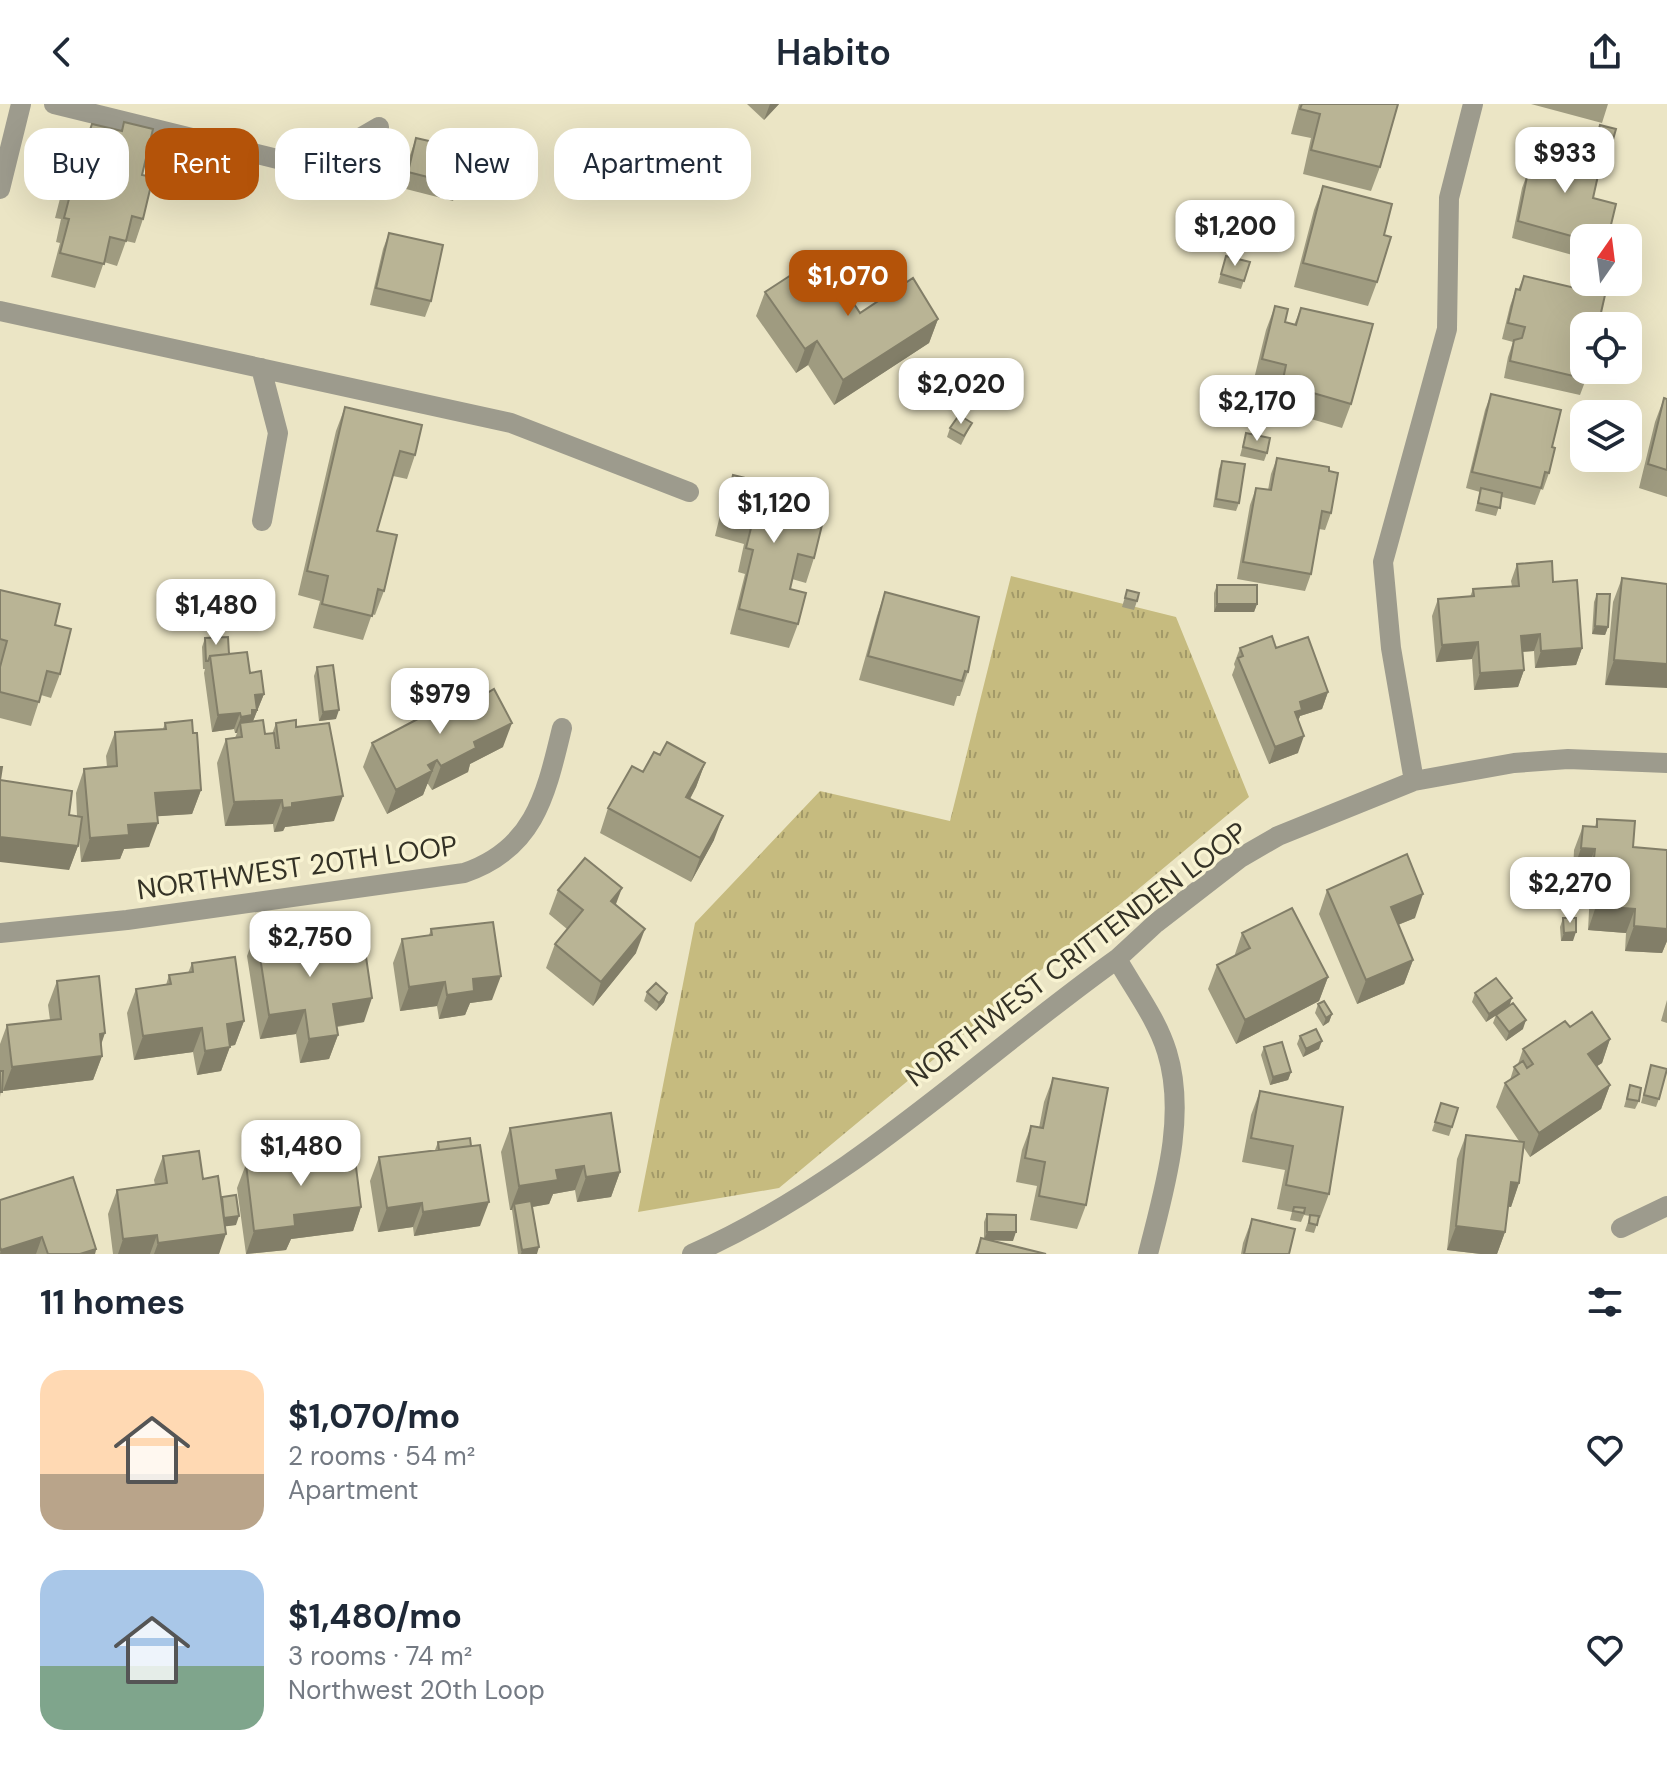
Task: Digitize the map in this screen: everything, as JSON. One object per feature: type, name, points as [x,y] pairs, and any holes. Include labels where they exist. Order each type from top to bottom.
[{"type":"street","points":[[0,189],[21,104]]},
{"type":"street","points":[[54,104],[310,167],[379,127]]},
{"type":"street","points":[[1414,781],[1391,648],[1383,562],[1447,329],[1449,198],[1473,104]]},
{"type":"street","points":[[0,311],[511,423],[689,492]]},
{"type":"street","points":[[261,368],[278,433],[262,521]]},
{"type":"street","name":"NORTHWEST 20TH LOOP","points":[[0,933],[158,916],[464,873],[487,865],[512,846],[535,814],[547,789],[562,728]]},
{"type":"street","name":"NORTHWEST CRITTENDEN LOOP","points":[[692,1254],[772,1215],[826,1181],[1117,959],[1156,923],[1240,858],[1278,836],[1414,781],[1514,763],[1568,759],[1667,763]]},
{"type":"street","points":[[1117,959],[1153,1020],[1167,1051],[1174,1084],[1175,1119],[1148,1254]]},
{"type":"street","points":[[1621,1228],[1667,1206]]},
{"type":"green space","points":[[1011,576],[1176,617],[1249,797],[779,1188],[638,1212],[695,923],[820,791],[950,821]]},
{"type":"building","points":[[1302,104],[1398,104],[1380,167],[1311,150],[1320,114],[1300,109]]},
{"type":"building","points":[[124,122],[149,128],[145,128],[142,175],[145,176],[145,200],[148,200],[143,219],[132,216],[126,241],[110,237],[104,264],[60,253],[69,219],[64,218],[69,200],[129,200],[129,128],[123,128]]},
{"type":"building","points":[[1600,125],[1616,129],[1612,143],[1596,139]]},
{"type":"building","points":[[416,138],[426,140],[426,177],[410,173]]},
{"type":"building","points":[[1545,141],[1554,143],[1553,151],[1601,162],[1593,198],[1616,204],[1611,224],[1570,224],[1570,236],[1518,221],[1528,172],[1532,173]]},
{"type":"building","points":[[1592,144],[1606,147],[1603,162],[1589,159]]},
{"type":"building","points":[[1323,186],[1392,204],[1384,235],[1391,237],[1377,282],[1303,263]]},
{"type":"building","points":[[389,233],[443,245],[431,301],[376,288]]},
{"type":"building","points":[[1226,256],[1250,262],[1244,281],[1221,274]]},
{"type":"building","points":[[808,264],[816,275],[830,267],[860,313],[913,278],[938,319],[843,380],[817,341],[805,349],[765,292]]},
{"type":"building","points":[[1524,276],[1570,287],[1570,296],[1605,296],[1601,312],[1570,312],[1570,375],[1510,361],[1514,340],[1522,338],[1525,327],[1508,323],[1516,289],[1520,290]]},
{"type":"building","points":[[1275,306],[1288,309],[1285,322],[1296,325],[1301,308],[1373,324],[1351,404],[1282,384],[1286,365],[1262,359]]},
{"type":"building","points":[[1491,394],[1561,410],[1549,473],[1545,472],[1541,488],[1472,472]]},
{"type":"building","points":[[1664,398],[1667,399],[1667,470],[1648,464]]},
{"type":"building","points":[[345,407],[422,425],[415,455],[400,451],[377,531],[397,535],[384,591],[378,589],[372,616],[322,604],[328,576],[307,571]]},
{"type":"building","points":[[959,415],[972,423],[964,436],[950,428]]},
{"type":"building","points":[[1246,433],[1270,438],[1267,453],[1243,447]]},
{"type":"building","points":[[1277,458],[1329,467],[1329,471],[1338,473],[1331,513],[1322,511],[1311,574],[1243,562],[1256,488],[1271,490]]},
{"type":"building","points":[[1222,461],[1245,464],[1239,503],[1216,499]]},
{"type":"building","points":[[733,475],[812,494],[806,521],[822,525],[814,558],[798,554],[790,589],[806,593],[798,624],[739,609],[753,550],[746,548],[753,520],[724,512]]},
{"type":"building","points":[[1481,488],[1502,493],[1500,508],[1478,503]]},
{"type":"building","points":[[1552,561],[1553,582],[1577,580],[1582,648],[1541,651],[1540,634],[1521,636],[1524,670],[1480,673],[1478,642],[1442,645],[1438,599],[1474,596],[1473,589],[1519,586],[1517,564]]},
{"type":"building","points":[[1622,578],[1667,584],[1667,664],[1614,660]]},
{"type":"building","points":[[1217,585],[1257,585],[1257,604],[1217,604]]},
{"type":"building","points":[[0,590],[60,604],[55,625],[71,629],[60,674],[47,671],[39,702],[0,692],[0,667],[7,641],[0,639]]},
{"type":"building","points":[[1127,590],[1139,593],[1137,601],[1125,598]]},
{"type":"building","points":[[885,592],[979,617],[968,672],[965,671],[962,681],[868,656]]},
{"type":"building","points":[[1597,594],[1610,594],[1608,627],[1595,626]]},
{"type":"building","points":[[1272,636],[1276,648],[1308,637],[1328,692],[1300,702],[1302,710],[1295,712],[1304,736],[1275,747],[1238,658],[1243,656],[1240,648]]},
{"type":"building","points":[[228,637],[229,654],[210,656],[206,661],[205,638]]},
{"type":"building","points":[[247,652],[250,673],[261,671],[264,694],[255,695],[257,710],[252,710],[252,715],[241,717],[240,713],[218,715],[210,656]]},
{"type":"building","points":[[333,665],[339,710],[323,712],[317,667]]},
{"type":"building","points":[[494,689],[512,723],[474,742],[476,748],[441,766],[437,760],[428,765],[432,771],[396,790],[372,743],[473,690],[477,699]]},
{"type":"building","points":[[192,720],[193,733],[197,733],[201,790],[155,793],[158,823],[128,825],[129,835],[90,838],[84,769],[117,766],[115,732],[166,729],[165,723]]},
{"type":"building","points":[[263,720],[265,734],[274,733],[276,748],[279,748],[276,723],[296,720],[296,727],[329,723],[343,796],[292,803],[292,807],[283,808],[282,800],[234,802],[226,739],[242,737],[240,723]]},
{"type":"building","points":[[667,742],[705,763],[686,797],[723,816],[700,858],[608,808],[632,766],[643,772],[654,752],[660,755]]},
{"type":"building","points":[[0,780],[72,791],[69,815],[82,817],[78,846],[0,837]]},
{"type":"building","points":[[1597,819],[1635,821],[1633,847],[1667,850],[1667,929],[1634,926],[1635,909],[1596,906],[1599,868],[1593,867],[1595,849],[1581,848],[1583,826],[1597,827]]},
{"type":"building","points":[[1407,854],[1423,894],[1391,907],[1413,960],[1366,980],[1327,890]]},
{"type":"building","points":[[585,858],[622,888],[611,901],[645,929],[601,982],[555,944],[583,910],[558,890]]},
{"type":"building","points":[[1292,908],[1328,977],[1245,1020],[1217,965],[1250,948],[1242,933]]},
{"type":"building","points":[[1563,918],[1576,918],[1576,932],[1564,933]]},
{"type":"building","points":[[493,922],[501,976],[473,979],[474,991],[447,995],[445,982],[409,987],[402,939],[432,935],[431,929]]},
{"type":"building","points":[[298,925],[303,952],[327,949],[328,956],[365,950],[372,998],[333,1004],[338,1035],[309,1039],[305,1010],[269,1015],[256,931]]},
{"type":"building","points":[[235,957],[244,1021],[227,1024],[230,1047],[205,1051],[202,1028],[143,1036],[136,989],[171,984],[169,975],[193,972],[192,963]]},
{"type":"building","points":[[99,976],[105,1033],[100,1034],[102,1056],[12,1067],[7,1025],[61,1019],[57,981]]},
{"type":"building","points":[[1496,978],[1512,998],[1489,1014],[1475,993]]},
{"type":"building","points":[[656,983],[667,993],[659,1003],[647,992]]},
{"type":"building","points":[[1324,1001],[1332,1014],[1326,1018],[1318,1004]]},
{"type":"building","points":[[1513,1003],[1526,1020],[1509,1032],[1496,1015]]},
{"type":"building","points":[[1592,1012],[1610,1039],[1588,1054],[1610,1085],[1539,1133],[1505,1083],[1519,1074],[1514,1067],[1523,1061],[1527,1068],[1533,1064],[1523,1049],[1565,1021],[1570,1027]]},
{"type":"building","points":[[1316,1029],[1322,1041],[1306,1049],[1300,1036]]},
{"type":"building","points":[[1282,1042],[1291,1072],[1273,1077],[1264,1047]]},
{"type":"building","points":[[1651,1065],[1667,1069],[1659,1099],[1644,1095]]},
{"type":"building","points":[[0,1071],[3,1071],[2,1092],[0,1092]]},
{"type":"building","points":[[1053,1078],[1108,1088],[1086,1205],[1039,1196],[1045,1162],[1025,1158],[1031,1126],[1043,1128]]},
{"type":"building","points":[[1630,1085],[1641,1088],[1639,1101],[1627,1099]]},
{"type":"building","points":[[1260,1091],[1343,1107],[1329,1194],[1286,1185],[1293,1146],[1251,1138]]},
{"type":"building","points":[[1441,1103],[1458,1108],[1452,1127],[1435,1122]]},
{"type":"building","points":[[611,1113],[620,1172],[586,1177],[584,1166],[556,1170],[558,1180],[519,1186],[510,1128]]},
{"type":"building","points":[[1466,1135],[1524,1142],[1519,1183],[1511,1182],[1505,1232],[1456,1226]]},
{"type":"building","points":[[470,1138],[471,1146],[439,1150],[438,1142]]},
{"type":"building","points":[[480,1145],[489,1202],[423,1212],[422,1203],[387,1208],[379,1157]]},
{"type":"building","points":[[199,1151],[203,1179],[218,1176],[226,1234],[158,1243],[157,1235],[123,1239],[117,1190],[167,1183],[163,1156]]},
{"type":"building","points":[[354,1151],[361,1207],[294,1215],[295,1226],[254,1231],[246,1164]]},
{"type":"building","points":[[73,1177],[96,1249],[80,1254],[48,1254],[42,1237],[1,1250],[0,1200]]},
{"type":"building","points":[[236,1195],[239,1216],[224,1218],[222,1197]]},
{"type":"building","points":[[531,1201],[539,1247],[522,1250],[514,1204]]},
{"type":"building","points":[[1294,1207],[1305,1208],[1304,1213],[1293,1211]]},
{"type":"building","points":[[987,1214],[1016,1215],[1016,1232],[987,1232]]},
{"type":"building","points":[[1310,1215],[1319,1216],[1317,1225],[1309,1223]]},
{"type":"building","points":[[1252,1219],[1295,1229],[1289,1254],[1244,1254]]},
{"type":"building","points":[[981,1238],[1046,1254],[977,1254]]}]
